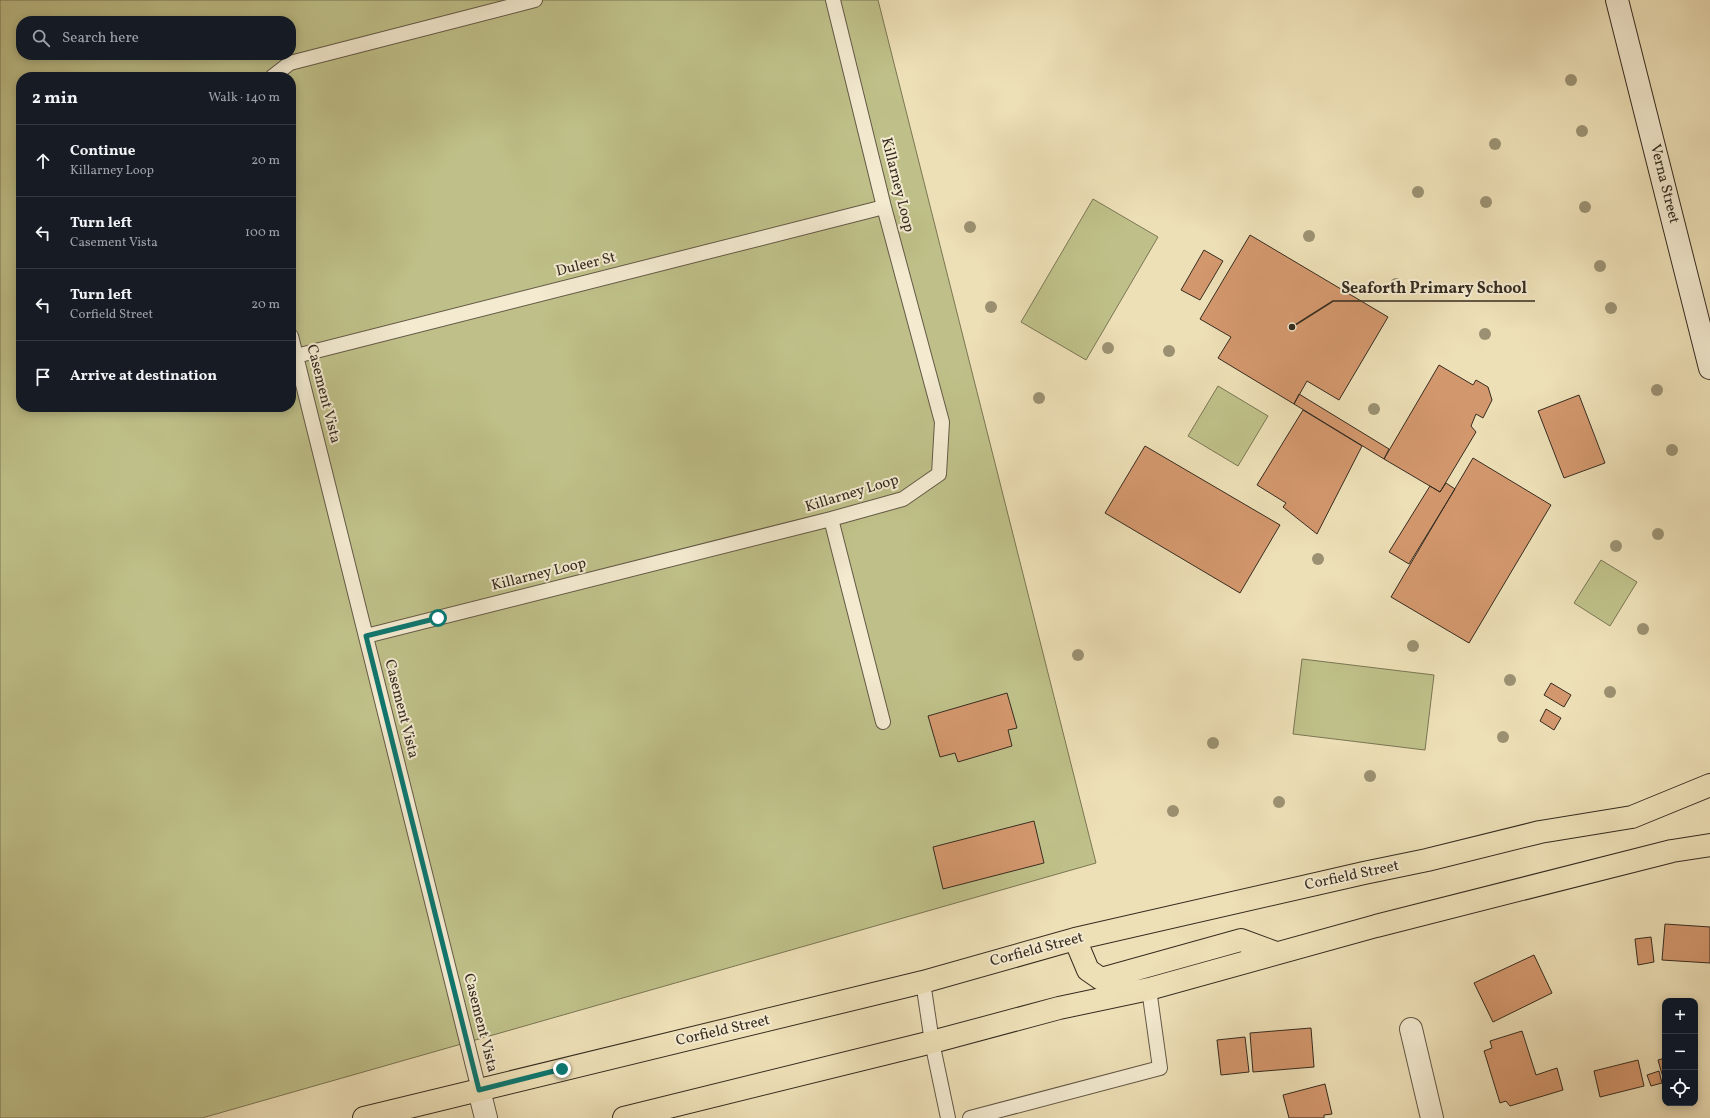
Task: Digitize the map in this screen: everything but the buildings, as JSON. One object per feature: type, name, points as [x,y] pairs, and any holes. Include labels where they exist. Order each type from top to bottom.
[{"type":"main road","name":"Verna Street","points":[[1617,0],[1710,368]]},
{"type":"main road","name":"Corfield Street","points":[[364,1118],[923,982],[1075,939],[1356,874],[1427,860],[1540,832],[1632,816],[1710,785]]},
{"type":"main road","points":[[624,1118],[932,1042],[1059,1008],[1149,989],[1376,926],[1672,851],[1710,845]]},
{"type":"main road","points":[[1075,939],[1088,970],[1101,979],[1241,940],[1276,953]]},
{"type":"main road","points":[[1411,1028],[1432,1118]]},
{"type":"main road","points":[[479,1090],[486,1118]]},
{"type":"lane","points":[[278,72],[290,63],[535,0]]},
{"type":"lane","name":"Killarney Loop","points":[[366,636],[831,520],[903,499],[939,474],[942,422],[884,207],[833,0]]},
{"type":"lane","name":"Duleer St","points":[[296,356],[884,207]]},
{"type":"lane","name":"Casement Vista","points":[[296,356],[479,1090]]},
{"type":"lane","points":[[831,520],[883,722]]},
{"type":"lane","points":[[923,982],[932,1042],[948,1118]]},
{"type":"lane","points":[[970,1118],[1160,1068],[1149,989]]},
{"type":"green space","points":[[0,0],[878,0],[1096,863],[202,1118],[0,1118]]},
{"type":"green space","points":[[1093,199],[1158,237],[1086,360],[1021,322]]},
{"type":"green space","points":[[1218,386],[1268,416],[1238,466],[1188,436]]},
{"type":"green space","points":[[1601,560],[1637,582],[1610,626],[1574,603]]},
{"type":"green space","points":[[1302,659],[1434,675],[1425,750],[1293,734]]},
{"type":"place","name":"Seaforth Primary School","points":[[1292,327]]},
{"type":"route","points":[[438,618],[366,636],[479,1090],[562,1069]]}]
